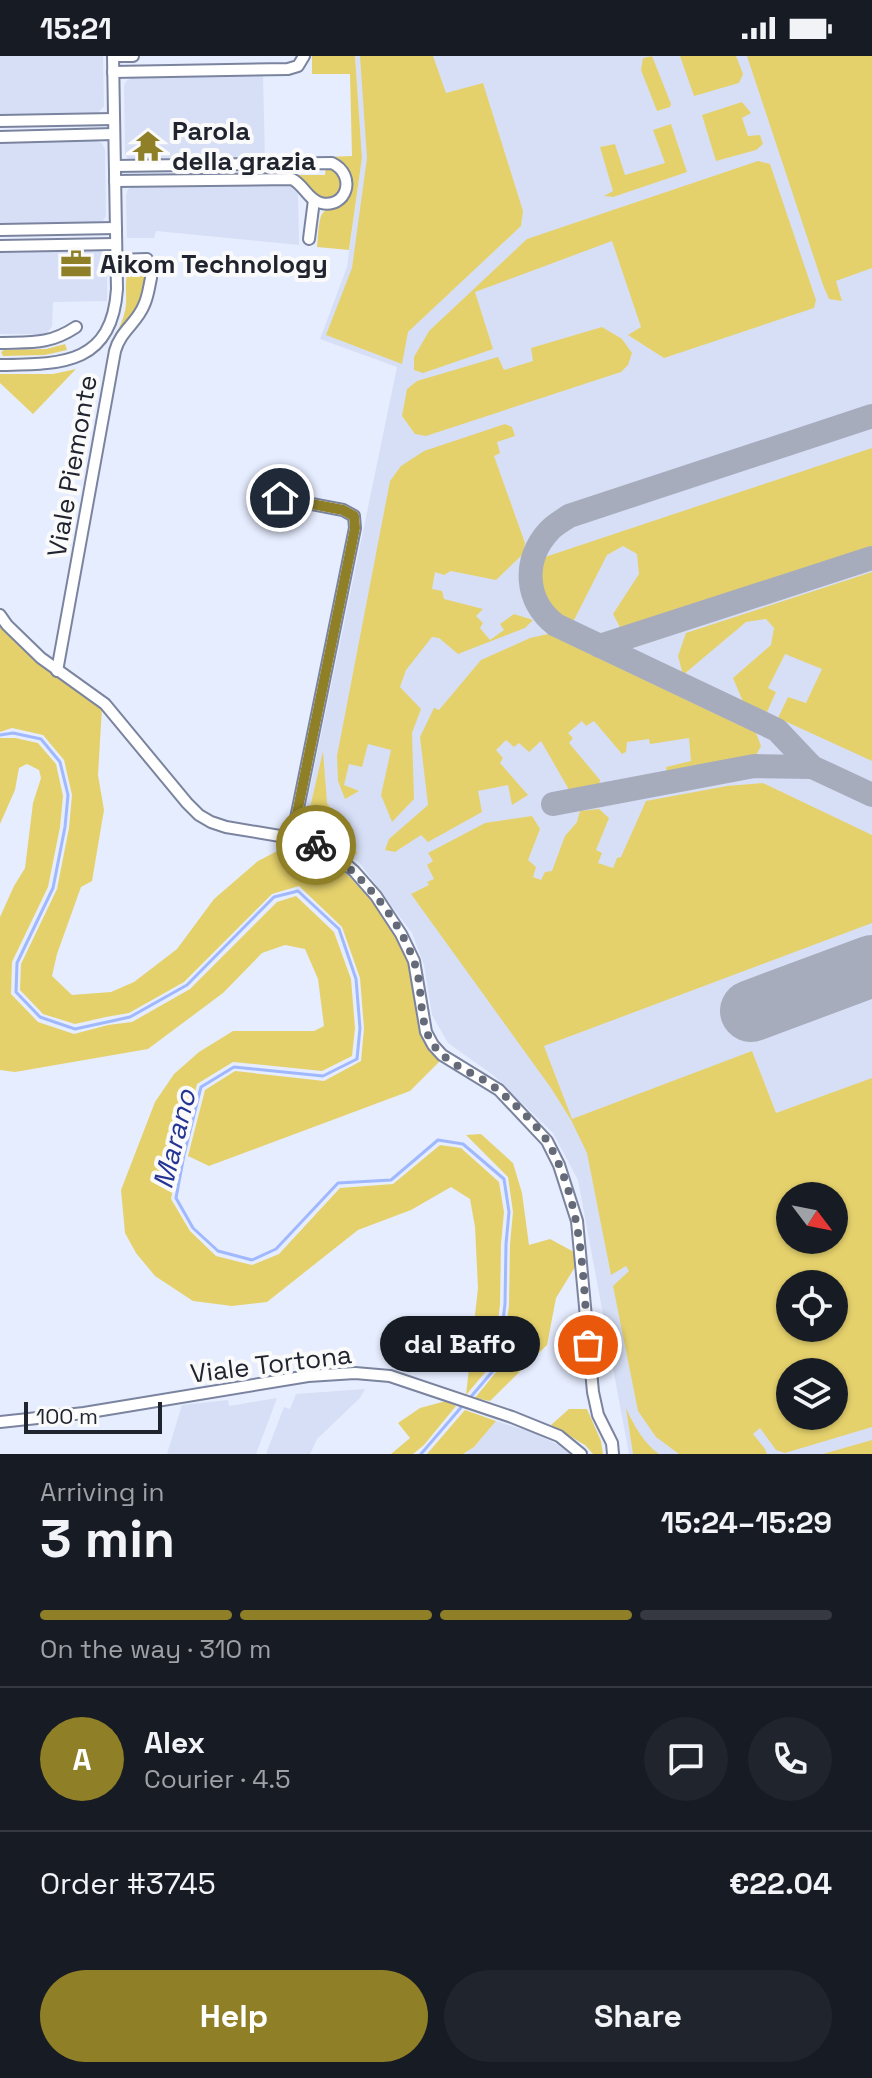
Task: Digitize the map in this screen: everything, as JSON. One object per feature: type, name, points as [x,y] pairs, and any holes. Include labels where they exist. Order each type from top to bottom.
[{"type":"street","points":[[0,365],[71,360],[94,346],[111,320],[116,305],[113,56],[133,56]]},
{"type":"street","points":[[113,72],[288,69],[298,66],[304,56]]},
{"type":"street","points":[[0,121],[114,119]]},
{"type":"street","points":[[0,137],[114,134]]},
{"type":"street","points":[[115,166],[326,162],[338,166],[347,182],[339,200],[326,204],[314,200],[300,183],[292,179],[115,181]]},
{"type":"street","points":[[309,239],[314,200]]},
{"type":"street","points":[[0,230],[116,228]]},
{"type":"street","points":[[0,246],[116,244]]},
{"type":"street","points":[[116,260],[147,259]]},
{"type":"street","name":"Viale Piemonte","points":[[57,671],[115,351],[119,338],[144,305],[151,278]]},
{"type":"street","points":[[0,343],[46,342],[76,327]]},
{"type":"street","points":[[280,498],[343,510],[354,516],[355,528],[292,838]]},
{"type":"street","points":[[0,615],[24,642],[57,671],[105,704],[199,815],[226,827],[313,843],[341,860],[376,896],[401,934],[414,961],[426,1032],[433,1045],[442,1055],[499,1090],[547,1141],[559,1165],[577,1221],[593,1392],[598,1415],[612,1443],[613,1454]]},
{"type":"street","name":"Viale Tortona","points":[[0,1422],[84,1413],[308,1376],[355,1373],[390,1376],[512,1417],[559,1436],[581,1454]]},
{"type":"shaded area","points":[[0,56],[103,56],[104,106],[97,114],[0,115]]},
{"type":"shaded area","points":[[312,56],[355,56],[362,158],[349,250],[317,247],[321,216],[326,210],[341,204],[351,192],[349,172],[340,162],[326,157],[352,156],[350,74],[312,74]]},
{"type":"shaded area","points":[[355,56],[872,56],[872,1454],[629,1454],[578,1180],[553,1133],[493,1075],[448,1043],[432,1015],[424,965],[412,933],[358,861],[302,827],[397,367],[320,339],[347,267],[362,158]]},
{"type":"shaded area","points":[[360,56],[433,56],[446,93],[483,83],[523,211],[521,226],[408,332],[402,364],[326,335],[352,268],[367,158]]},
{"type":"shaded area","points":[[652,56],[671,104],[657,111],[641,70],[643,58]]},
{"type":"shaded area","points":[[680,56],[736,56],[743,74],[739,83],[694,96]]},
{"type":"shaded area","points":[[747,56],[872,56],[872,268],[836,281],[842,301],[829,299],[823,285]]},
{"type":"shaded area","points":[[263,75],[265,159],[127,158],[126,81],[132,78]]},
{"type":"shaded area","points":[[742,102],[751,113],[742,118],[748,136],[760,135],[763,144],[756,150],[716,161],[702,115]]},
{"type":"shaded area","points":[[671,124],[687,172],[613,197],[604,196],[613,191],[600,147],[615,144],[625,175],[665,163],[653,130]]},
{"type":"shaded area","points":[[0,142],[102,143],[105,149],[106,216],[103,221],[0,225]]},
{"type":"shaded area","points":[[758,161],[770,164],[816,300],[814,308],[664,358],[628,335],[641,327],[612,241],[475,292],[493,349],[423,373],[414,370],[414,357],[429,331],[527,239]]},
{"type":"shaded area","points":[[326,166],[336,169],[343,182],[338,194],[327,200],[296,175],[325,175]]},
{"type":"shaded area","points":[[290,185],[298,193],[299,245],[156,231],[154,238],[127,238],[126,195],[128,189],[134,186]]},
{"type":"shaded area","points":[[98,250],[107,258],[107,301],[53,302],[52,326],[46,334],[0,334],[0,252]]},
{"type":"shaded area","points":[[133,265],[149,265],[140,304],[135,316],[115,337],[125,311],[127,274]]},
{"type":"shaded area","points":[[602,327],[622,339],[632,353],[628,365],[621,372],[426,436],[415,434],[402,416],[407,389],[417,381],[498,357],[504,370],[533,361],[531,348]]},
{"type":"shaded area","points":[[65,344],[67,350],[45,355],[3,356],[1,352],[46,349]]},
{"type":"shaded area","points":[[76,369],[33,414],[0,383],[0,374],[53,374]]},
{"type":"shaded area","points":[[505,424],[512,427],[515,436],[497,442],[500,453],[494,456],[525,543],[523,554],[496,580],[451,571],[444,575],[435,572],[432,589],[442,591],[444,599],[483,609],[476,616],[483,623],[480,628],[490,640],[504,630],[500,624],[514,614],[533,620],[525,628],[458,654],[439,638],[432,637],[406,670],[400,687],[421,709],[412,733],[414,799],[392,822],[381,795],[391,750],[368,744],[362,767],[349,764],[344,785],[359,791],[345,799],[338,781],[337,756],[390,481],[401,466],[424,451]]},
{"type":"shaded area","points":[[872,448],[872,546],[621,629],[613,614],[639,574],[637,554],[623,546],[607,555],[572,624],[554,615],[542,595],[542,558]]},
{"type":"shaded area","points":[[872,572],[872,761],[778,718],[788,697],[806,703],[822,669],[785,654],[768,688],[776,692],[767,712],[744,704],[733,678],[771,645],[774,628],[766,619],[746,622],[683,675],[678,656],[686,633]]},
{"type":"shaded area","points":[[0,621],[36,661],[102,708],[98,775],[104,810],[92,881],[81,887],[52,976],[72,995],[111,992],[134,982],[177,949],[214,899],[258,861],[293,843],[301,845],[322,854],[347,874],[386,919],[404,951],[420,1029],[424,1041],[440,1061],[410,1091],[209,1166],[188,1156],[205,1090],[235,1071],[324,1081],[361,1061],[364,1028],[360,978],[342,927],[299,886],[272,894],[184,982],[129,1013],[75,1024],[43,1014],[20,990],[21,964],[57,889],[72,795],[64,760],[43,735],[12,728],[0,732]]},
{"type":"shaded area","points":[[548,634],[756,733],[761,746],[754,759],[667,776],[666,767],[691,761],[689,738],[650,744],[649,739],[627,742],[626,752],[622,754],[594,721],[586,726],[582,721],[568,733],[573,738],[569,743],[600,780],[599,789],[572,795],[541,741],[529,752],[519,743],[514,747],[506,740],[496,750],[503,758],[500,763],[528,795],[512,805],[508,785],[478,791],[482,812],[428,842],[421,835],[395,852],[385,850],[389,839],[428,805],[420,737],[434,708],[439,710],[481,660],[530,638]]},
{"type":"shaded area","points":[[0,738],[38,743],[56,764],[63,796],[48,887],[12,962],[11,994],[38,1022],[74,1034],[132,1022],[190,989],[277,902],[296,896],[334,932],[351,979],[355,1028],[352,1056],[322,1071],[233,1062],[197,1084],[171,1199],[190,1231],[216,1256],[252,1265],[279,1254],[340,1188],[393,1184],[440,1145],[461,1148],[499,1182],[504,1212],[500,1304],[493,1363],[466,1395],[478,1288],[475,1227],[470,1199],[451,1187],[411,1210],[358,1230],[267,1302],[232,1306],[193,1301],[155,1276],[136,1253],[125,1233],[121,1190],[155,1102],[174,1074],[199,1052],[233,1031],[314,1031],[324,1026],[318,979],[305,949],[285,945],[262,953],[223,993],[148,1049],[15,1072],[0,1070],[0,917],[25,868],[33,803],[41,778],[39,770],[27,764],[19,768],[15,790],[0,824]]},
{"type":"shaded area","points":[[323,751],[327,803],[355,844],[357,855],[306,826]]},
{"type":"shaded area","points":[[763,783],[872,835],[872,923],[544,1046],[572,1119],[752,1051],[776,1113],[872,1078],[872,1427],[785,1453],[776,1450],[760,1428],[753,1434],[767,1454],[679,1454],[656,1437],[638,1411],[613,1286],[629,1271],[626,1266],[611,1275],[587,1153],[551,1088],[411,894],[434,879],[427,865],[433,861],[428,853],[485,823],[532,816],[540,829],[528,860],[536,867],[533,877],[541,880],[545,872],[552,871],[565,836],[577,822],[580,811],[599,809],[609,818],[596,850],[602,853],[598,863],[613,868],[646,801],[727,786]]},
{"type":"shaded area","points":[[481,1134],[513,1163],[522,1193],[529,1245],[550,1239],[574,1252],[575,1267],[556,1298],[547,1345],[490,1401],[475,1398],[501,1366],[509,1305],[513,1212],[508,1177],[466,1135]]},
{"type":"shaded area","points":[[365,1389],[360,1398],[317,1439],[310,1454],[266,1454],[284,1407],[290,1409],[296,1394]]},
{"type":"shaded area","points":[[277,1398],[256,1454],[167,1454],[182,1405],[228,1400],[229,1406]]},
{"type":"shaded area","points":[[446,1401],[456,1406],[424,1445],[413,1454],[391,1454],[410,1438],[398,1423],[420,1408]]},
{"type":"shaded area","points":[[626,1408],[644,1439],[659,1454],[633,1454]]},
{"type":"shaded area","points":[[569,1409],[587,1409],[601,1441],[603,1454],[593,1454],[585,1445],[551,1425]]},
{"type":"shaded area","points":[[465,1410],[496,1421],[474,1447],[463,1454],[427,1454]]},
{"type":"shaded area","points":[[496,1421],[537,1434],[570,1454],[463,1454],[474,1447]]},
{"type":"shaded area","points":[[872,1440],[872,1454],[823,1454]]},
{"type":"waterway","name":"Marano","points":[[0,735],[13,733],[41,739],[60,762],[68,795],[53,888],[17,963],[16,992],[40,1017],[75,1029],[130,1017],[187,985],[274,897],[298,891],[339,929],[356,979],[360,1028],[357,1059],[323,1076],[234,1067],[201,1087],[176,1198],[193,1228],[218,1251],[252,1260],[276,1249],[338,1183],[391,1180],[438,1140],[463,1144],[504,1179],[509,1212],[505,1304],[498,1365],[469,1399]]},
{"type":"waterway","name":"Marano","points":[[421,1454],[464,1404]]},
{"type":"taxiway","points":[[872,416],[569,516],[540,542],[531,567],[533,593],[538,605],[556,625],[777,730],[812,767],[872,795]]},
{"type":"taxiway","points":[[600,646],[872,558]]},
{"type":"taxiway","points":[[553,804],[754,766],[812,767]]},
{"type":"runway","points":[[751,1011],[872,966]]},
{"type":"way so far","points":[[316,845],[354,871],[376,896],[401,934],[414,961],[426,1032],[433,1045],[442,1055],[499,1090],[547,1141],[569,1191],[577,1221],[588,1345]]},
{"type":"place","name":"Parola della grazia","points":[[148,146]]},
{"type":"place","name":"Aikom Technology","points":[[76,264]]},
{"type":"place","name":"dal Baffo","points":[[588,1345]]},
{"type":"route","points":[[280,498],[343,510],[354,516],[355,528],[292,838],[316,845]]}]
